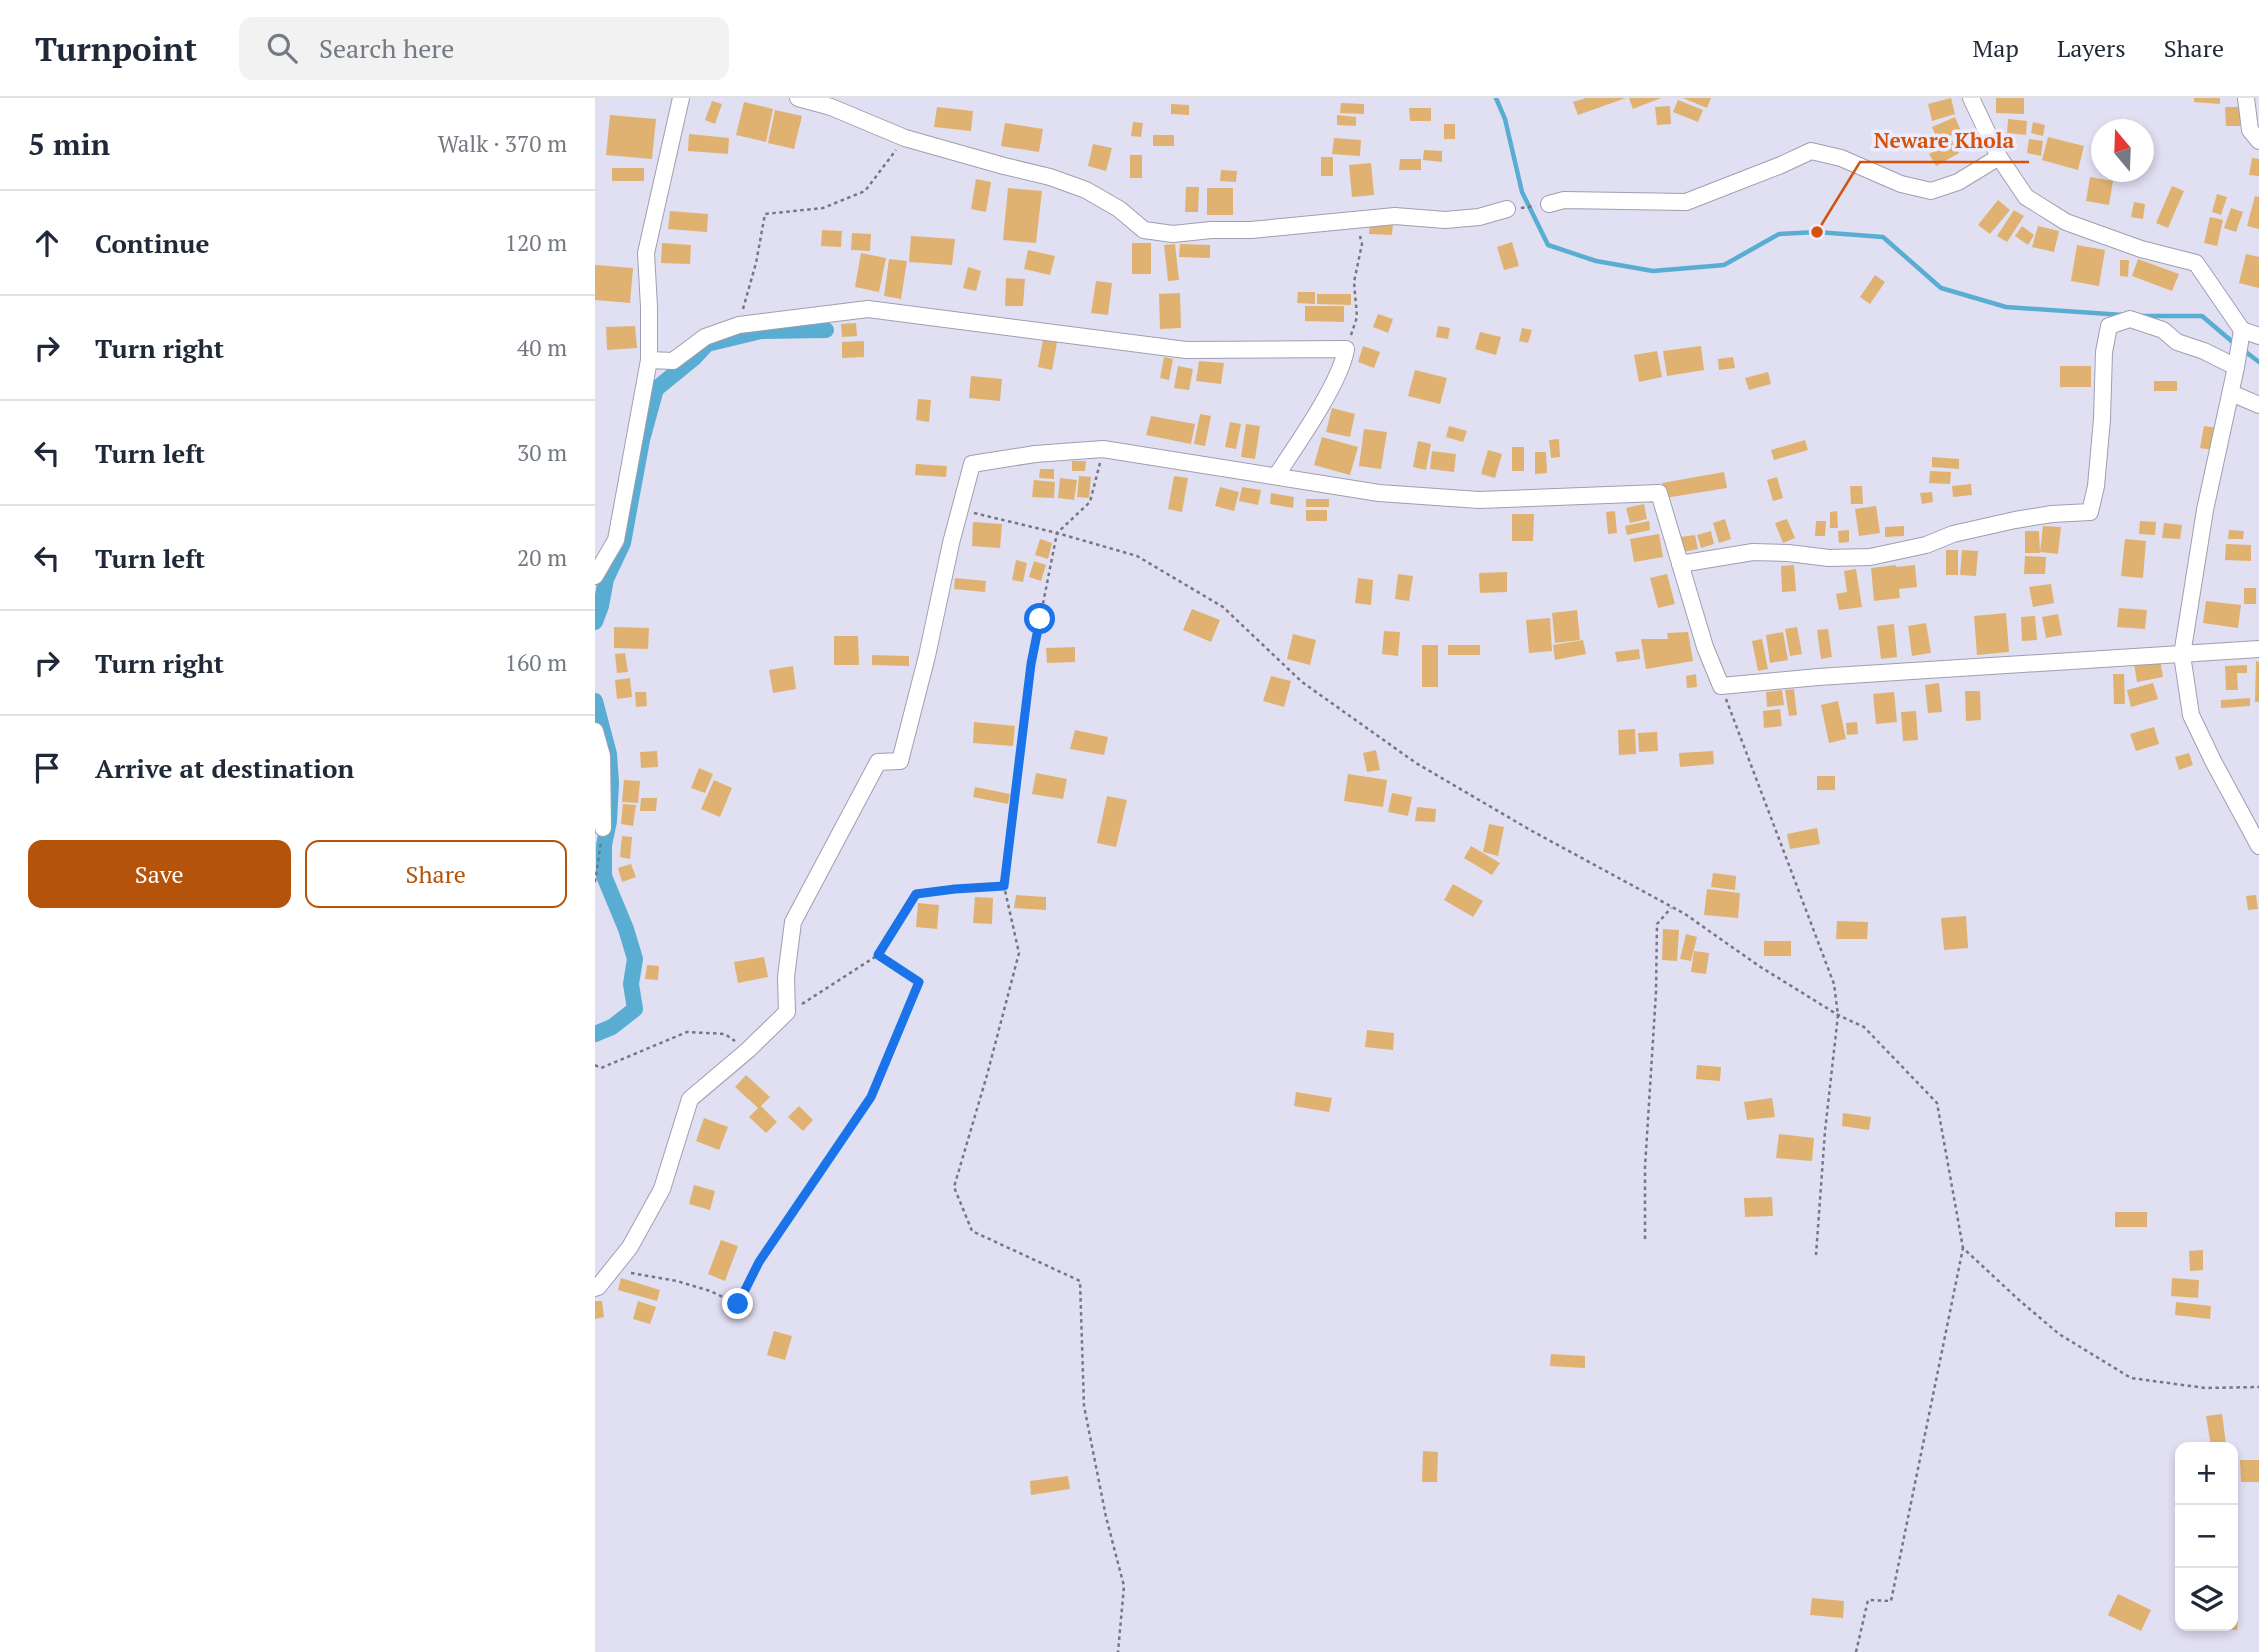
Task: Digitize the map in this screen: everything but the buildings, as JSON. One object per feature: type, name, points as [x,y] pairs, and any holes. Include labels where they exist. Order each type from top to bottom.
[{"type":"street","points":[[595,576],[616,540],[649,360],[646,253],[681,98]]},
{"type":"street","points":[[798,98],[831,107],[905,138],[1050,177],[1086,190],[1119,209],[1144,230],[1173,234],[1251,230],[1395,216],[1445,220],[1479,217],[1507,209]]},
{"type":"street","points":[[1971,98],[1999,157],[2026,197],[2066,222],[2140,249],[2196,263],[2242,330],[2259,336]]},
{"type":"street","points":[[2246,98],[2250,130],[2259,141]]},
{"type":"street","points":[[1549,204],[1564,200],[1686,202],[1811,151],[1841,158],[1901,184],[1931,191],[1958,182],[1999,157]]},
{"type":"street","points":[[649,360],[673,361],[705,337],[739,325],[869,309],[1187,350],[1346,349],[1344,360],[1325,398],[1276,476]]},
{"type":"street","points":[[1679,564],[1753,552],[1829,558],[1870,557],[1926,545],[1953,534],[2015,520],[2090,512],[2096,486],[2104,352],[2109,326],[2130,319],[2163,330],[2177,342],[2204,351],[2236,367]]},
{"type":"street","points":[[2242,330],[2205,510],[2182,655],[2191,715],[2259,846]]},
{"type":"street","points":[[2231,393],[2259,405]]},
{"type":"street","points":[[595,1288],[630,1247],[662,1189],[690,1099],[748,1050],[787,1012],[786,977],[793,922],[878,762],[899,761],[927,656],[951,542],[972,464],[1035,454],[1103,449],[1378,493],[1479,500],[1659,493],[1705,647],[1721,686],[1818,677],[2259,649]]},
{"type":"street","points":[[595,731],[602,756],[603,828]]},
{"type":"path","points":[[739,325],[756,263],[765,214],[823,208],[865,191],[905,138]]},
{"type":"path","points":[[1507,209],[1549,204]]},
{"type":"path","points":[[1346,349],[1357,317],[1354,282],[1362,244],[1356,219]]},
{"type":"path","points":[[1103,449],[1090,502],[1057,533],[1031,664],[1004,886],[1019,953],[954,1187],[972,1231],[1080,1282],[1084,1406],[1124,1586],[1118,1652]]},
{"type":"path","points":[[961,510],[1137,556],[1223,607],[1302,682],[1416,762],[1532,831],[1685,915],[1759,966],[1838,1015],[1864,1027],[1937,1103],[1963,1248],[1891,1601],[1868,1600],[1856,1652]]},
{"type":"path","points":[[1721,686],[1834,984],[1838,1015],[1825,1131],[1816,1255]]},
{"type":"path","points":[[595,882],[603,828]]},
{"type":"path","points":[[787,1012],[878,955],[916,894],[1004,886]]},
{"type":"path","points":[[1645,1239],[1645,1167],[1657,924],[1671,908]]},
{"type":"path","points":[[643,1275],[710,1291],[738,1304],[759,1262],[871,1097],[919,982],[878,955]]},
{"type":"path","points":[[595,1065],[601,1068],[687,1032],[725,1034],[748,1050]]},
{"type":"path","points":[[1963,1248],[2059,1334],[2131,1378],[2205,1388],[2259,1387]]},
{"type":"waterway","points":[[1496,98],[1505,119],[1522,192],[1548,245],[1596,261],[1653,271],[1724,265],[1779,234],[1817,232],[1883,237],[1941,288],[2006,307],[2123,315]]},
{"type":"waterway","points":[[2142,316],[2202,316],[2235,344]]},
{"type":"waterway","points":[[595,622],[606,579],[623,543],[642,440],[656,389],[707,344],[761,331],[826,330]]},
{"type":"waterway","points":[[2242,349],[2259,362]]},
{"type":"waterway","points":[[595,701],[609,754],[611,783],[609,821],[604,845],[604,876],[635,959],[631,984],[635,1009],[612,1027],[595,1034]]},
{"type":"place","name":"Neware Khola","points":[[1817,232]]},
{"type":"route","points":[[738,1304],[759,1262],[871,1097],[919,982],[878,955],[916,894],[1004,886],[1031,664],[1040,619]]}]
